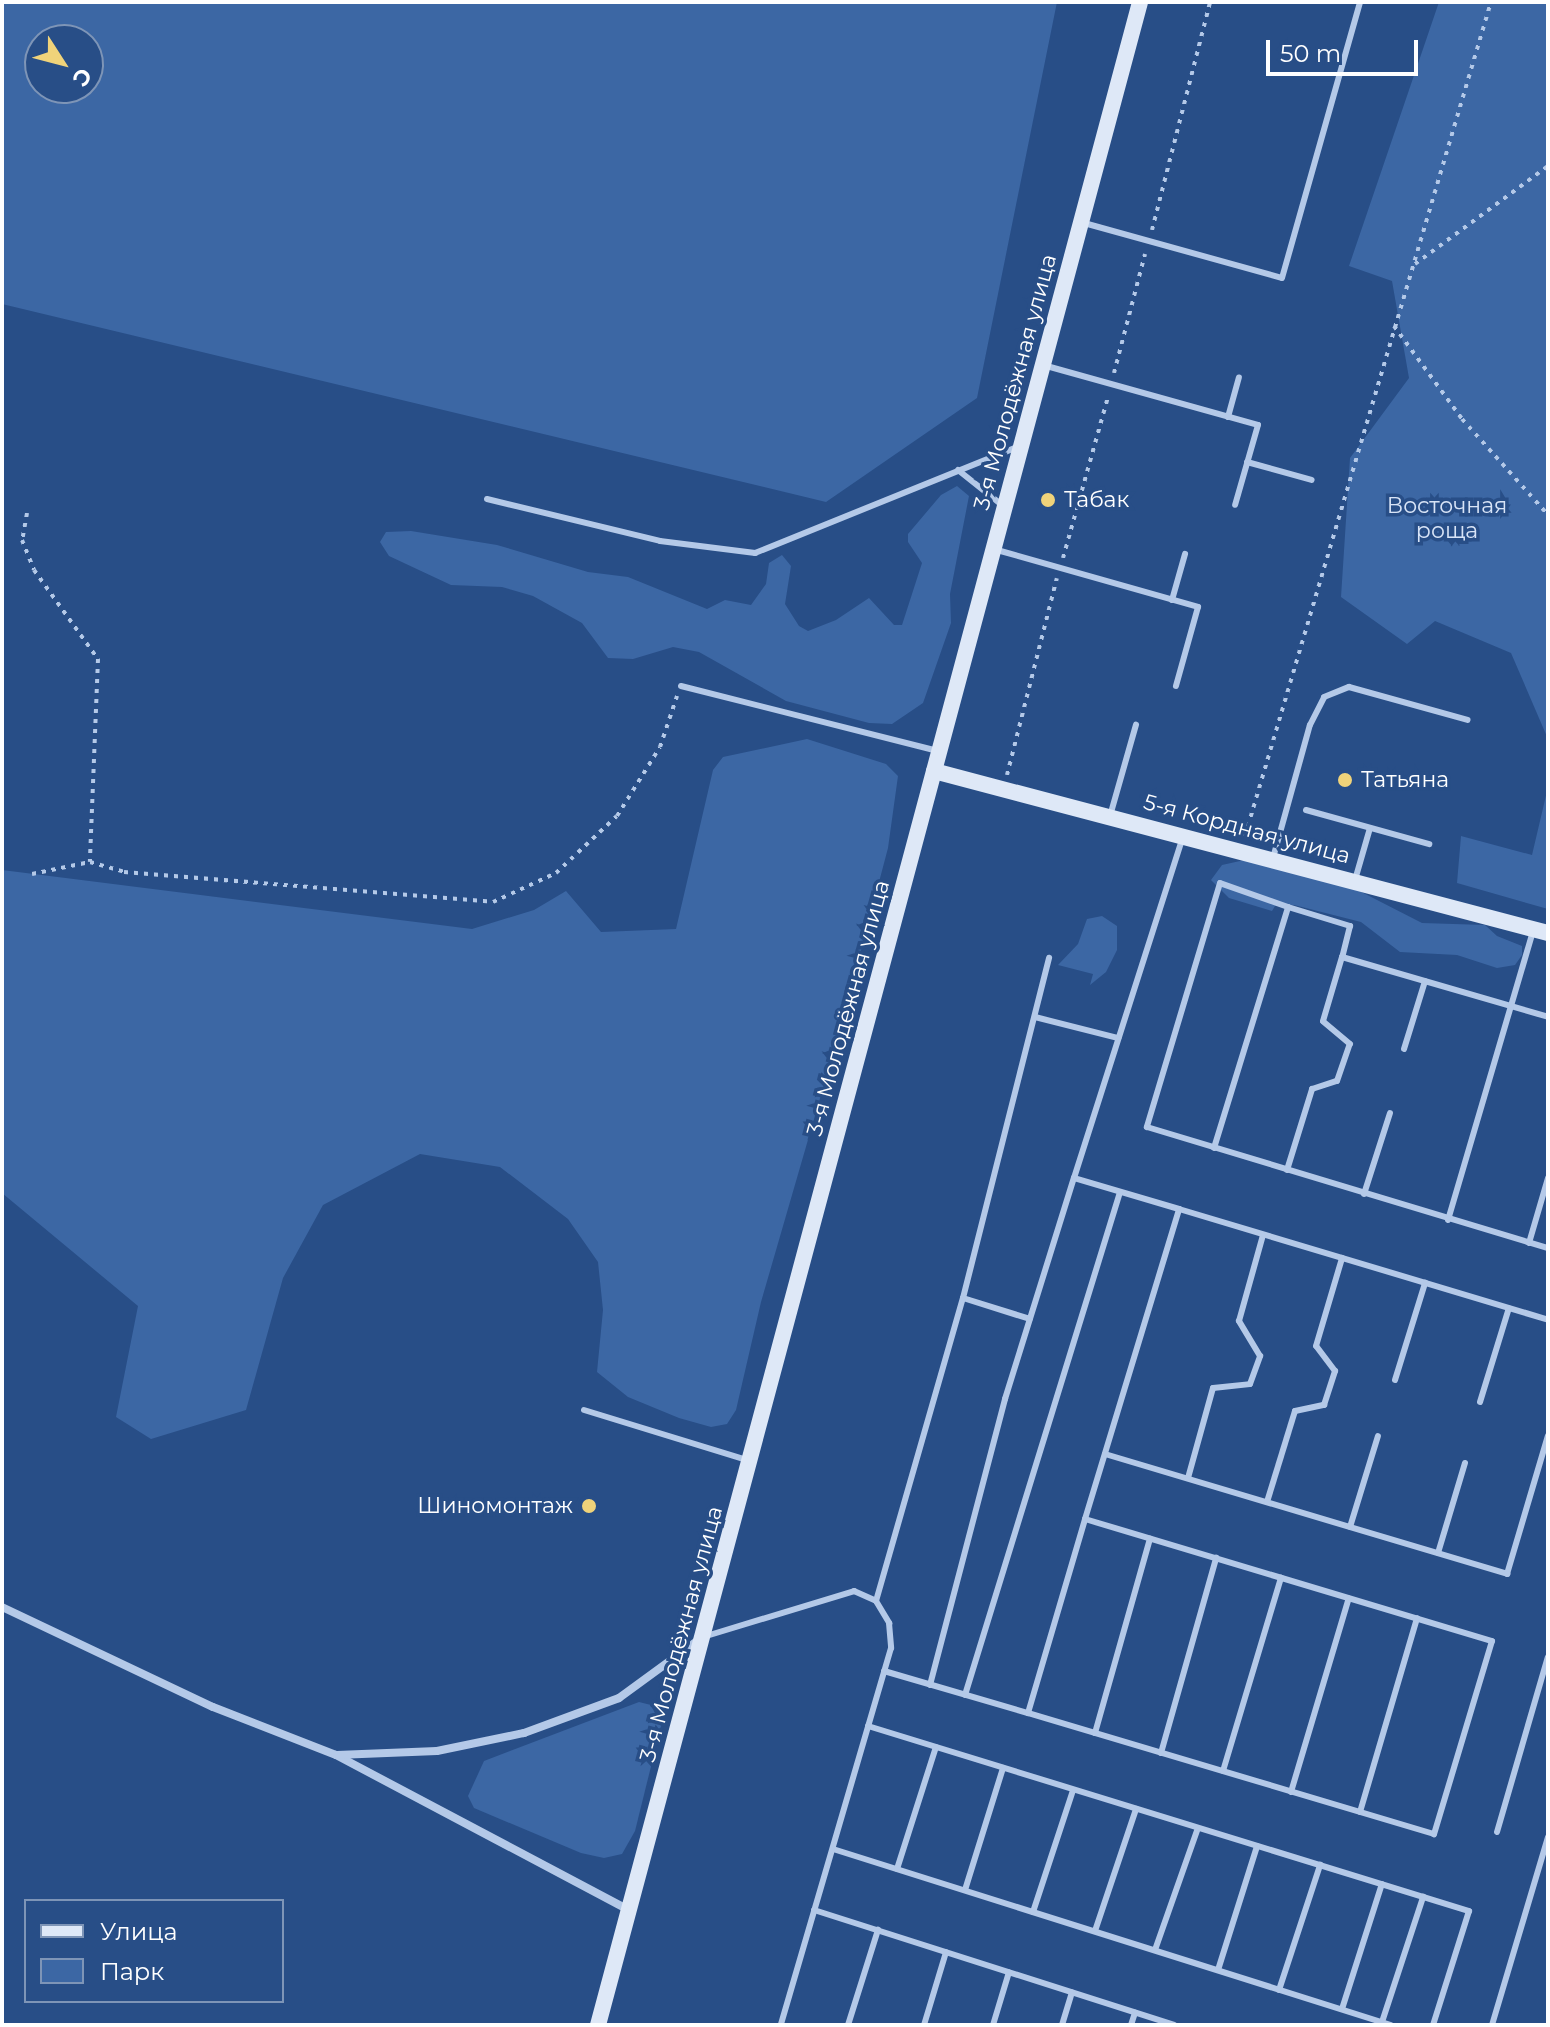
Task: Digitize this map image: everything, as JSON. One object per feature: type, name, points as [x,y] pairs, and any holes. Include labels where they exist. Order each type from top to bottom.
[{"type":"main road","name":"3-я Молодёжная улица","points":[[598,2025],[1140,2]]},
{"type":"main road","name":"5-я Кордная улица","points":[[934,771],[1241,849],[1541,931]]},
{"type":"street","points":[[2,1607],[213,1707],[336,1755],[630,1910]]},
{"type":"street","points":[[336,1755],[437,1751],[524,1733],[619,1698],[703,1637]]},
{"type":"lane","points":[[1081,222],[1282,278],[1360,2]]},
{"type":"lane","points":[[1043,365],[1258,425],[1235,505]]},
{"type":"lane","points":[[1228,417],[1239,377]]},
{"type":"lane","points":[[487,499],[660,541],[755,553],[1021,446]]},
{"type":"lane","points":[[1247,462],[1312,480]]},
{"type":"lane","points":[[958,470],[1004,507]]},
{"type":"lane","points":[[993,549],[1198,607],[1176,686]]},
{"type":"lane","points":[[1172,600],[1185,554]]},
{"type":"lane","points":[[681,686],[939,751]]},
{"type":"lane","points":[[1273,858],[1310,725],[1324,697],[1349,687],[1468,720]]},
{"type":"lane","points":[[1110,816],[1136,725]]},
{"type":"lane","points":[[1306,810],[1429,844]]},
{"type":"lane","points":[[1355,880],[1370,828]]},
{"type":"lane","points":[[930,1685],[1030,1319],[1183,835]]},
{"type":"lane","points":[[1287,1170],[1312,1089],[1337,1081],[1350,1044],[1323,1021],[1350,926],[1220,883],[1147,1127],[1448,1220],[1548,1248]]},
{"type":"lane","points":[[1214,1148],[1288,907]]},
{"type":"lane","points":[[1448,1220],[1511,1006],[1541,931]]},
{"type":"lane","points":[[1342,957],[1548,1017]]},
{"type":"lane","points":[[876,1601],[963,1298],[1049,958]]},
{"type":"lane","points":[[1404,1049],[1425,981]]},
{"type":"lane","points":[[1035,1017],[1118,1038]]},
{"type":"lane","points":[[1364,1194],[1390,1113]]},
{"type":"lane","points":[[1074,1178],[1548,1320]]},
{"type":"lane","points":[[1529,1243],[1548,1178]]},
{"type":"lane","points":[[965,1695],[1120,1192]]},
{"type":"lane","points":[[1028,1713],[1179,1209]]},
{"type":"lane","points":[[1188,1478],[1213,1388],[1250,1384],[1260,1356],[1239,1321],[1263,1235]]},
{"type":"lane","points":[[1267,1502],[1295,1411],[1324,1405],[1335,1371],[1316,1346],[1342,1258]]},
{"type":"lane","points":[[1395,1380],[1425,1283]]},
{"type":"lane","points":[[963,1298],[1030,1319]]},
{"type":"lane","points":[[1480,1402],[1509,1308]]},
{"type":"lane","points":[[584,1410],[750,1461]]},
{"type":"lane","points":[[1350,1527],[1378,1436]]},
{"type":"lane","points":[[1105,1454],[1507,1574],[1548,1436]]},
{"type":"lane","points":[[1438,1553],[1465,1463]]},
{"type":"lane","points":[[884,1671],[1434,1834],[1492,1641],[1085,1519]]},
{"type":"lane","points":[[1095,1733],[1150,1539]]},
{"type":"lane","points":[[1161,1753],[1216,1558]]},
{"type":"lane","points":[[1223,1771],[1281,1578]]},
{"type":"lane","points":[[703,1637],[854,1591],[876,1601],[889,1623],[891,1648],[781,2025]]},
{"type":"lane","points":[[1291,1792],[1349,1598]]},
{"type":"lane","points":[[1360,1812],[1417,1618]]},
{"type":"lane","points":[[1497,1832],[1548,1657]]},
{"type":"lane","points":[[868,1726],[1469,1911],[1433,2025]]},
{"type":"lane","points":[[897,1869],[936,1747]]},
{"type":"lane","points":[[965,1890],[1003,1768]]},
{"type":"lane","points":[[1033,1912],[1073,1790]]},
{"type":"lane","points":[[1095,1931],[1136,1809]]},
{"type":"lane","points":[[1155,1950],[1198,1828]]},
{"type":"lane","points":[[1492,2025],[1548,1837]]},
{"type":"lane","points":[[1218,1970],[1257,1846]]},
{"type":"lane","points":[[833,1849],[1391,2025]]},
{"type":"lane","points":[[1279,1990],[1320,1865]]},
{"type":"lane","points":[[1342,2009],[1382,1884]]},
{"type":"lane","points":[[1382,2022],[1423,1897]]},
{"type":"lane","points":[[814,1910],[1174,2025]]},
{"type":"lane","points":[[848,2025],[878,1930]]},
{"type":"lane","points":[[924,2025],[946,1952]]},
{"type":"lane","points":[[993,2025],[1009,1972]]},
{"type":"lane","points":[[1062,2025],[1072,1993]]},
{"type":"lane","points":[[1131,2025],[1135,2013]]},
{"type":"path","points":[[1241,849],[1491,2]]},
{"type":"path","points":[[1413,265],[1548,166]]},
{"type":"path","points":[[1394,326],[1462,419],[1548,515]]},
{"type":"path","points":[[27,513],[22,540],[34,570],[98,659],[90,862]]},
{"type":"path","points":[[32,874],[90,862],[124,872],[493,902],[556,873],[617,816],[660,747],[681,686]]},
{"type":"green space","points":[[2,2],[1057,2],[977,398],[826,502],[2,304]]},
{"type":"green space","name":"Восточная роща","points":[[1439,2],[1548,2],[1548,739],[1511,653],[1435,621],[1407,644],[1341,597],[1350,458],[1409,378],[1392,281],[1349,266]]},
{"type":"green space","points":[[957,486],[969,496],[950,594],[951,623],[923,703],[892,724],[869,723],[786,701],[699,652],[673,647],[633,659],[608,658],[582,623],[533,596],[502,587],[451,585],[389,556],[380,542],[386,532],[411,531],[497,545],[588,572],[628,577],[707,609],[725,600],[751,605],[766,584],[769,563],[782,555],[791,566],[785,604],[799,626],[808,631],[836,620],[869,598],[894,625],[902,625],[922,563],[908,542],[908,534],[941,495]]},
{"type":"green space","points":[[807,739],[886,764],[898,776],[888,848],[841,1026],[761,1302],[736,1410],[727,1424],[711,1427],[679,1418],[628,1397],[597,1372],[603,1310],[598,1262],[568,1219],[500,1167],[420,1154],[323,1205],[283,1278],[246,1410],[151,1439],[116,1417],[138,1306],[2,1193],[2,870],[472,929],[534,910],[566,891],[601,932],[676,929],[713,770],[723,757]]},
{"type":"green space","points":[[1548,787],[1548,909],[1457,883],[1461,836],[1532,855]]},
{"type":"green space","points":[[1249,859],[1336,879],[1422,923],[1485,925],[1497,936],[1522,946],[1522,955],[1515,965],[1497,968],[1457,955],[1400,952],[1361,922],[1294,905],[1275,906],[1272,911],[1229,898],[1211,880],[1222,865]]},
{"type":"green space","points":[[1102,916],[1117,926],[1117,950],[1106,972],[1090,985],[1093,974],[1058,965],[1078,944],[1087,919]]},
{"type":"green space","points":[[639,1702],[651,1705],[661,1726],[635,1831],[622,1854],[604,1858],[581,1853],[474,1808],[468,1796],[484,1761]]},
{"type":"place","name":"Табак","points":[[1048,500]]},
{"type":"place","name":"Татьяна","points":[[1345,780]]},
{"type":"place","name":"Шиномонтаж","points":[[589,1506]]}]
